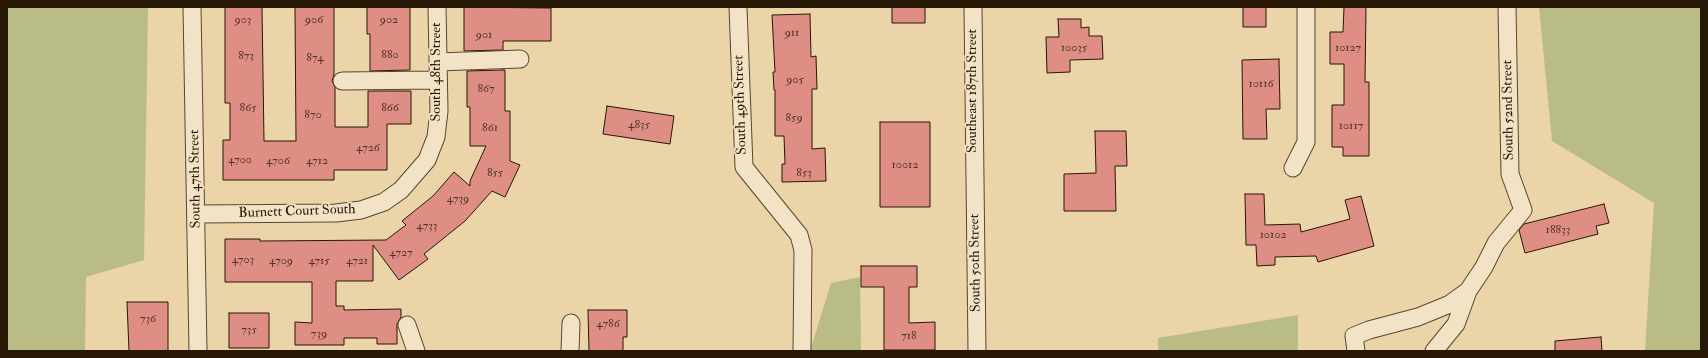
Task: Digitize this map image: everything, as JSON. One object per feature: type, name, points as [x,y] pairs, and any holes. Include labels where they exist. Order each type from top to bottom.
[{"type":"street","name":"South 47th Street","points":[[192,7],[197,214],[198,351]]},
{"type":"street","name":"South 48th Street","points":[[427,160],[436,137],[439,111],[437,7]]},
{"type":"street","name":"South 49th Street","points":[[738,7],[743,163],[744,167],[799,235],[803,250],[802,351]]},
{"type":"street","name":"Southeast 187th Street","points":[[973,7],[974,176]]},
{"type":"street","points":[[1293,168],[1306,142],[1306,7]]},
{"type":"street","name":"South 52nd Street","points":[[1468,291],[1484,267],[1496,243],[1523,210],[1510,174],[1507,7]]},
{"type":"street","points":[[438,62],[520,59]]},
{"type":"street","points":[[342,81],[438,80]]},
{"type":"street","name":"Burnett Court South","points":[[197,214],[336,213],[361,210],[384,202],[401,190],[427,160]]},
{"type":"street","name":"South 50th Street","points":[[974,176],[977,351]]},
{"type":"street","points":[[1356,351],[1354,336],[1369,330],[1418,318],[1450,304],[1468,291]]},
{"type":"street","points":[[1434,351],[1456,324],[1468,291]]},
{"type":"street","points":[[570,351],[571,323]]},
{"type":"street","points":[[407,325],[416,351]]},
{"type":"green space","points":[[7,7],[148,7],[144,260],[86,277],[85,351],[7,351]]},
{"type":"green space","points":[[1539,7],[1701,7],[1701,351],[1645,351],[1654,203],[1552,141]]},
{"type":"green space","points":[[860,277],[861,351],[810,351],[831,283]]},
{"type":"green space","points":[[1298,315],[1298,351],[1158,351],[1158,338]]},
{"type":"building","points":[[225,7],[262,7],[264,141],[296,141],[295,7],[334,7],[334,75],[332,81],[335,87],[335,127],[368,127],[368,91],[411,91],[411,124],[387,124],[387,170],[334,170],[334,180],[223,180],[223,140],[230,140],[230,103],[225,103]]},
{"type":"building","points":[[367,7],[410,7],[410,70],[370,71],[370,34],[367,34]]},
{"type":"building","points":[[464,7],[551,8],[551,41],[503,41],[503,50],[464,51]]},
{"type":"building","points":[[892,7],[925,7],[925,23],[892,23]]},
{"type":"building","points":[[1243,7],[1266,7],[1266,27],[1243,27]]},
{"type":"building","points":[[1344,7],[1366,7],[1365,82],[1369,82],[1369,156],[1343,156],[1343,147],[1332,147],[1332,105],[1344,105],[1344,64],[1330,64],[1330,32],[1343,32]]},
{"type":"building","points":[[810,14],[811,57],[816,56],[817,89],[812,89],[812,149],[825,148],[826,181],[782,182],[782,164],[785,164],[784,136],[775,136],[775,90],[773,72],[775,72],[772,15]]},
{"type":"building","points":[[1058,19],[1081,19],[1081,28],[1089,27],[1089,36],[1102,36],[1103,59],[1070,60],[1070,72],[1047,73],[1046,37],[1059,37]]},
{"type":"building","points":[[1279,59],[1280,109],[1266,109],[1267,139],[1243,139],[1242,60]]},
{"type":"building","points":[[505,70],[505,111],[510,111],[510,161],[520,165],[505,197],[492,191],[465,221],[424,254],[428,259],[399,280],[373,245],[373,281],[336,281],[336,306],[344,306],[344,310],[401,309],[401,317],[397,324],[397,344],[377,344],[377,338],[344,338],[344,345],[295,345],[295,322],[312,323],[312,282],[225,282],[225,239],[260,239],[260,241],[386,240],[406,225],[402,221],[433,196],[454,172],[470,186],[470,181],[486,146],[470,146],[470,107],[467,107],[467,71]]},
{"type":"building","points":[[607,106],[674,116],[670,144],[603,134]]},
{"type":"building","points":[[880,122],[930,122],[930,207],[880,207]]},
{"type":"building","points":[[1095,131],[1126,131],[1127,166],[1115,166],[1116,211],[1064,211],[1064,174],[1096,173]]},
{"type":"building","points":[[1245,194],[1264,194],[1265,225],[1300,224],[1301,232],[1350,219],[1345,200],[1361,196],[1374,246],[1318,262],[1316,256],[1275,257],[1275,265],[1257,266],[1256,245],[1246,245]]},
{"type":"building","points":[[1604,204],[1609,223],[1596,226],[1598,234],[1525,253],[1519,230],[1524,224]]},
{"type":"building","points":[[861,266],[917,266],[917,287],[909,287],[909,323],[935,322],[935,350],[884,350],[884,287],[861,287]]},
{"type":"building","points":[[127,302],[168,302],[168,351],[129,351]]},
{"type":"building","points":[[588,310],[627,310],[627,337],[623,337],[623,351],[589,351]]},
{"type":"building","points":[[229,313],[269,313],[269,348],[229,348]]},
{"type":"building","points":[[1601,337],[1602,351],[1555,351],[1555,341]]}]
